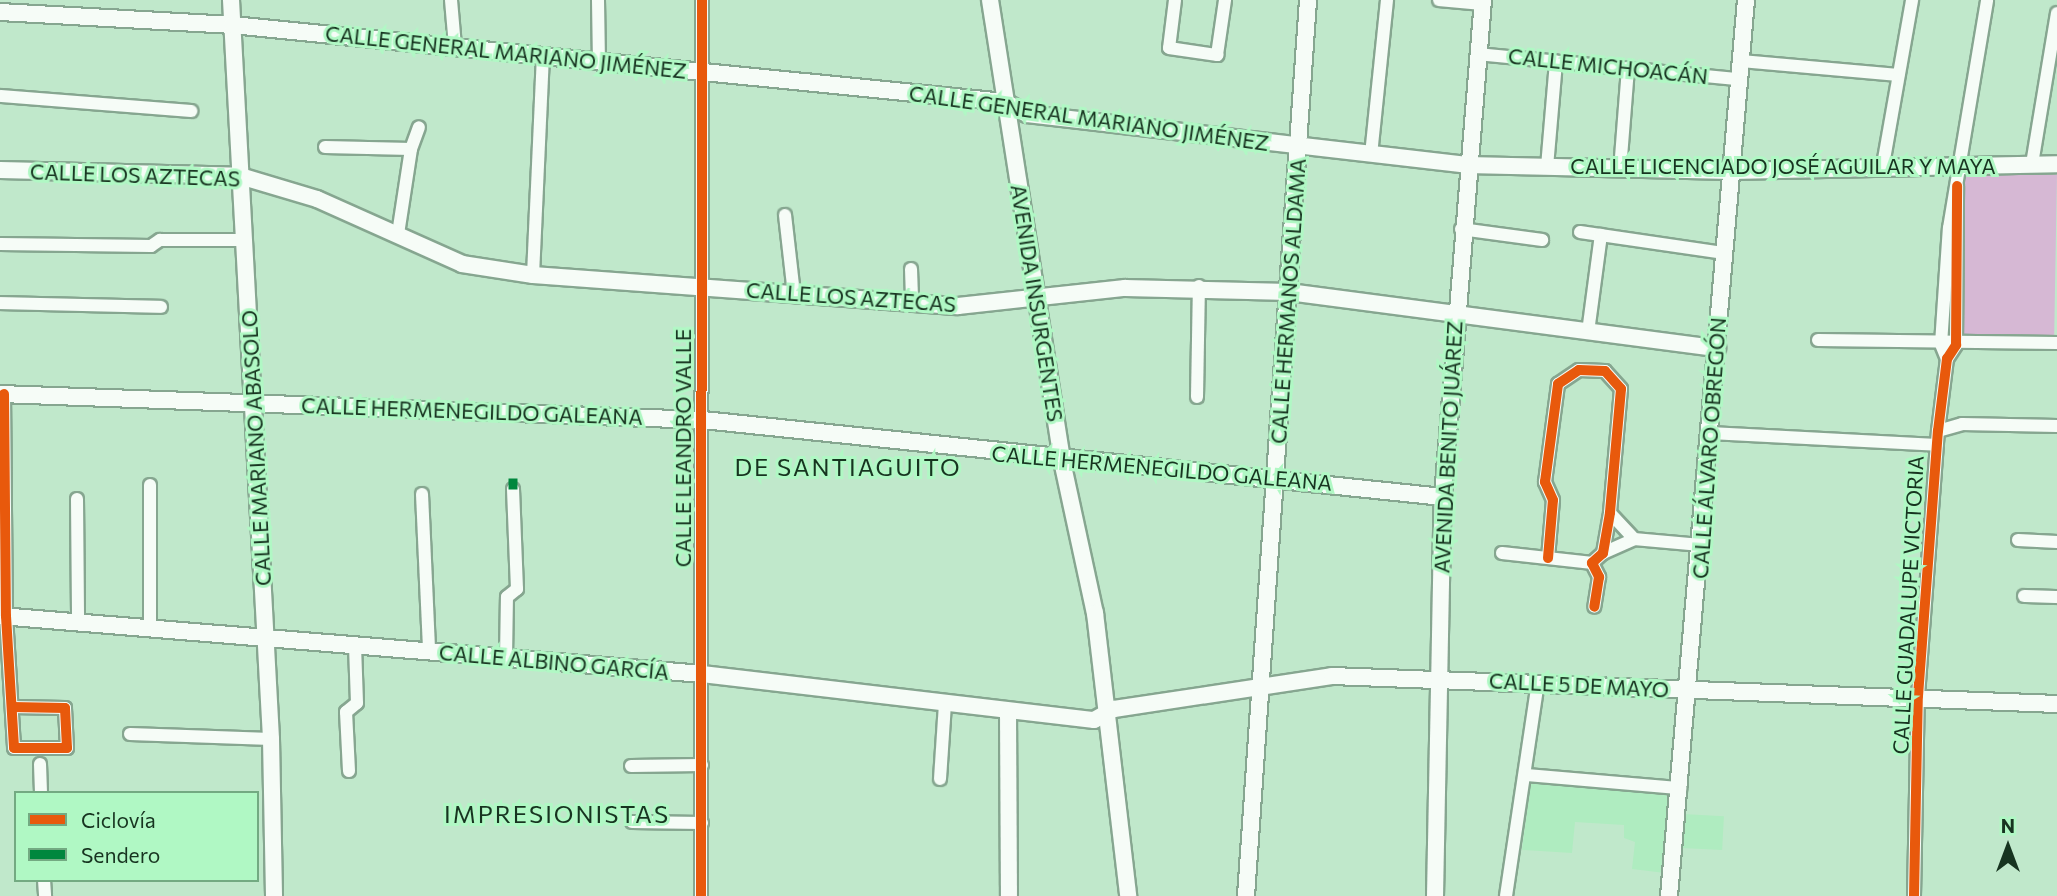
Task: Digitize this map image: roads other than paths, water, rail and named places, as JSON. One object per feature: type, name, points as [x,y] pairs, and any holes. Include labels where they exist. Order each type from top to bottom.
[{"type":"main road","name":"CALLE MARIANO ABASOLO","points":[[231,0],[271,739],[274,896]]},
{"type":"main road","name":"AVENIDA INSURGENTES","points":[[990,0],[1062,461],[1095,612],[1128,896]]},
{"type":"main road","name":"CALLE HERMANOS ALDAMA","points":[[1246,896],[1264,687],[1308,0]]},
{"type":"main road","name":"CALLE ÁLVARO OBREGÓN","points":[[1670,896],[1690,692],[1746,0]]},
{"type":"main road","name":"AVENIDA BENITO JUÁREZ","points":[[1435,896],[1443,497],[1454,316],[1482,2]]},
{"type":"main road","name":"CALLE GENERAL MARIANO JIMÉNEZ","points":[[0,12],[26,6],[1005,102],[1027,114],[1297,147],[1467,164]]},
{"type":"main road","name":"CALLE LICENCIADO JOSÉ AGUILAR Y MAYA","points":[[1467,164],[1731,171],[1883,165],[2057,164]]},
{"type":"main road","name":"CALLE LOS AZTECAS","points":[[0,170],[240,176],[317,199],[462,264],[533,275],[958,306],[1038,301],[1125,288],[1199,286],[1289,292],[1454,316],[1717,348]]},
{"type":"main road","name":"CALLE HERMENEGILDO GALEANA","points":[[2,394],[703,420],[1062,461],[1276,477],[1443,497]]},
{"type":"main road","name":"CALLE ALBINO GARCÍA","points":[[3,616],[702,674],[1094,720],[1105,715]]},
{"type":"main road","name":"CALLE 5 DE MAYO","points":[[1105,715],[1114,709],[1332,676],[1439,677],[1690,692],[1918,696],[2057,704]]},
{"type":"main road","points":[[1009,712],[1009,896]]},
{"type":"street","points":[[451,0],[455,47]]},
{"type":"street","points":[[598,0],[598,62]]},
{"type":"street","name":"CALLE LEANDRO VALLE","points":[[701,896],[703,420],[699,72],[702,0]]},
{"type":"street","points":[[1175,0],[1169,48],[1217,55],[1225,0]]},
{"type":"street","points":[[1371,155],[1387,0]]},
{"type":"street","points":[[1439,0],[1482,2]]},
{"type":"street","points":[[1883,165],[1912,0]]},
{"type":"street","points":[[1956,345],[1957,186],[1987,0]]},
{"type":"street","points":[[2032,164],[2057,13]]},
{"type":"street","name":"CALLE MICHOACÁN","points":[[1477,54],[1739,79]]},
{"type":"street","points":[[533,275],[543,56]]},
{"type":"street","points":[[1547,167],[1556,61]]},
{"type":"street","points":[[1741,61],[1898,75]]},
{"type":"street","points":[[1620,170],[1628,68]]},
{"type":"street","points":[[0,96],[191,111]]},
{"type":"street","points":[[398,234],[411,149],[419,127]]},
{"type":"street","points":[[325,147],[411,149]]},
{"type":"street","name":"CALLE GUADALUPE VICTORIA","points":[[1947,359],[1941,344],[1949,228],[1957,186]]},
{"type":"street","points":[[785,215],[794,293]]},
{"type":"street","points":[[1461,229],[1542,240]]},
{"type":"street","points":[[1580,232],[1724,253]]},
{"type":"street","points":[[1588,332],[1601,235]]},
{"type":"street","points":[[0,244],[151,246],[160,240],[244,240]]},
{"type":"street","points":[[911,269],[912,303]]},
{"type":"street","points":[[1197,397],[1199,286]]},
{"type":"street","points":[[0,303],[161,307]]},
{"type":"street","points":[[1818,340],[1956,345],[2057,344]]},
{"type":"street","name":"CALLE GUADALUPE VICTORIA","points":[[1914,896],[1918,696],[1938,430],[1947,359],[1956,345]]},
{"type":"street","points":[[1548,558],[1553,500],[1545,482],[1558,384],[1579,370],[1605,371],[1621,389],[1610,513],[1603,553]]},
{"type":"street","points":[[2,394],[3,616],[14,748],[66,748],[65,708],[12,707]]},
{"type":"street","points":[[1938,430],[1962,424],[2057,426]]},
{"type":"street","points":[[1710,433],[1937,445]]},
{"type":"street","points":[[150,485],[150,629]]},
{"type":"street","points":[[506,658],[507,597],[517,589],[513,489]]},
{"type":"street","points":[[422,494],[429,651]]},
{"type":"street","points":[[77,499],[78,623]]},
{"type":"street","points":[[1610,513],[1634,538]]},
{"type":"street","points":[[1502,553],[1592,563],[1603,553],[1634,538],[1701,545]]},
{"type":"street","points":[[2018,540],[2057,542]]},
{"type":"street","points":[[1592,563],[1599,577],[1594,607]]},
{"type":"street","points":[[2024,596],[2057,597]]},
{"type":"street","points":[[349,771],[346,712],[356,703],[355,646]]},
{"type":"street","points":[[1506,896],[1527,775],[1538,683]]},
{"type":"street","points":[[940,779],[944,703]]},
{"type":"street","points":[[130,734],[271,739]]},
{"type":"street","points":[[40,764],[41,791]]},
{"type":"street","points":[[631,766],[702,765]]},
{"type":"street","points":[[1527,775],[1680,788]]},
{"type":"street","points":[[632,822],[702,823]]},
{"type":"district","name":"DE SANTIAGUITO","points":[[848,467]]},
{"type":"district","name":"IMPRESIONISTAS","points":[[557,814]]}]
